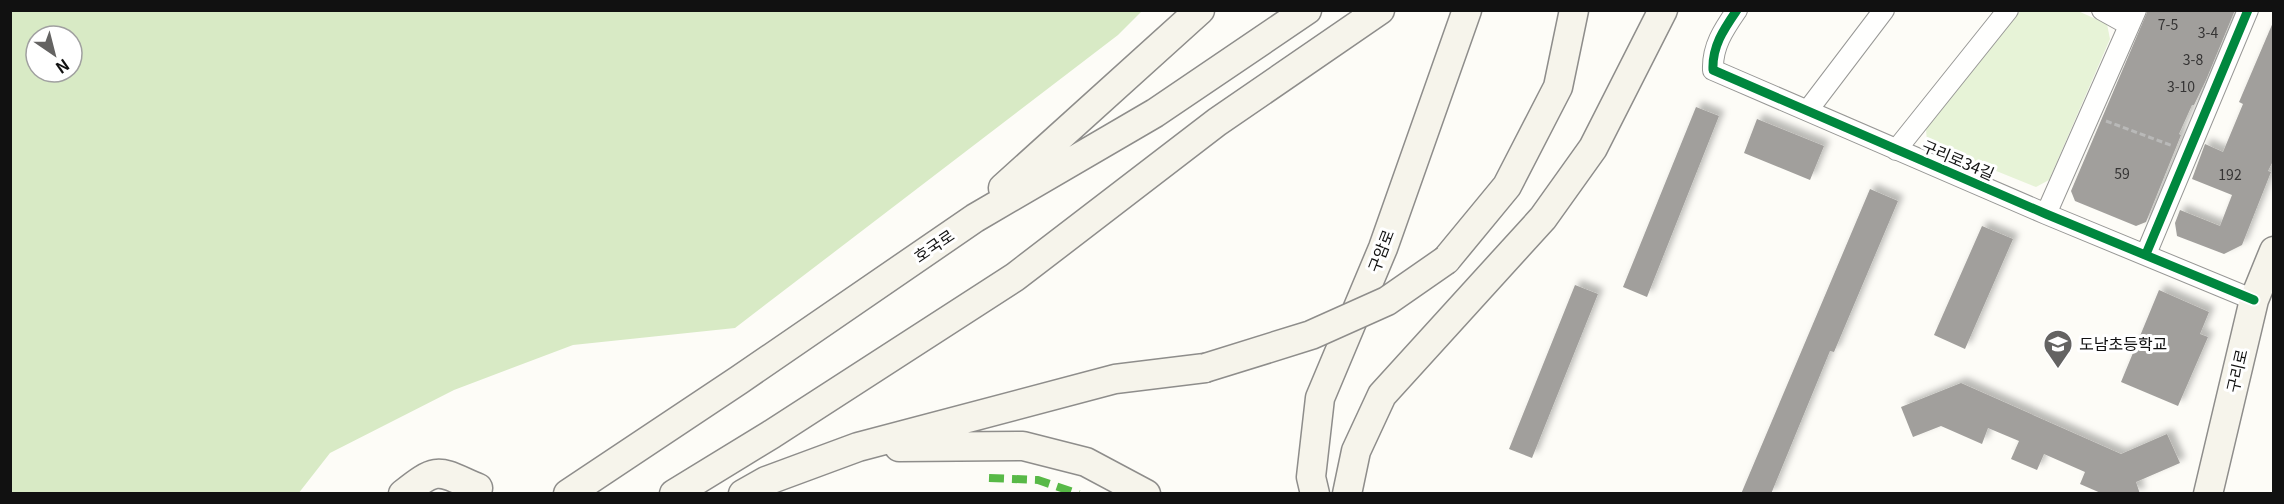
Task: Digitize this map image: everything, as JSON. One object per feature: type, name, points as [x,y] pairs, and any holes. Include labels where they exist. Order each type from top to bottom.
[{"type":"main road","points":[[975,218],[1006,185],[1200,10]]},
{"type":"main road","name":"호국로","points":[[568,494],[975,218],[1155,113],[1307,10]]},
{"type":"main road","points":[[674,494],[772,434],[1015,277],[1217,122],[1380,10]]},
{"type":"main road","name":"구암로","points":[[1315,494],[1311,477],[1320,398],[1383,248],[1467,10]]},
{"type":"main road","points":[[743,494],[766,481],[858,447],[1115,379],[1205,368],[1322,330],[1387,301],[1446,260],[1507,186],[1558,87],[1574,10]]},
{"type":"main road","points":[[1347,494],[1356,451],[1382,395],[1543,218],[1593,148],[1663,10]]},
{"type":"main road","name":"구리로","points":[[2208,494],[2254,300],[2274,251]]},
{"type":"main road","points":[[858,447],[1023,446],[1086,462],[1146,494]]},
{"type":"main road","points":[[403,494],[425,476],[442,472],[478,488]]},
{"type":"street","name":"구리로34길","points":[[1737,10],[1724,29],[1712,55],[1713,70],[2046,214],[2254,300]]},
{"type":"street","points":[[1808,110],[1884,10]]},
{"type":"street","points":[[1896,150],[2008,10]]},
{"type":"street","points":[[2046,214],[2132,18],[2102,10]]},
{"type":"street","points":[[2146,254],[2248,10]]},
{"type":"path","points":[[2090,114],[2188,152]]},
{"type":"green space","points":[[11,10],[1142,11],[1118,35],[735,328],[573,345],[454,390],[330,453],[298,494],[11,493]]},
{"type":"green space","points":[[2020,11],[2078,11],[2107,24],[2110,39],[2049,180],[2036,187],[1927,143],[1926,128]]},
{"type":"building","points":[[2148,10],[2235,10],[2206,80],[2179,134],[2181,135],[2146,222],[2136,226],[2075,201],[2071,191]]},
{"type":"building","points":[[2274,20],[2274,159],[2242,245],[2224,254],[2177,236],[2175,223],[2180,210],[2220,226],[2232,195],[2192,179],[2205,144],[2223,152],[2243,104],[2239,102]]},
{"type":"building","points":[[1696,107],[1719,116],[1647,297],[1623,287]]},
{"type":"building","points":[[1757,119],[1824,146],[1810,180],[1744,153]]},
{"type":"building","points":[[1870,189],[1898,201],[1834,352],[1830,351],[1771,494],[1741,494]]},
{"type":"building","points":[[1982,226],[2013,239],[1965,349],[1934,335]]},
{"type":"building","points":[[1575,285],[1598,294],[1532,458],[1509,449]]},
{"type":"building","points":[[2159,290],[2209,312],[2200,334],[2208,337],[2178,406],[2121,382]]},
{"type":"building","points":[[1961,383],[2121,454],[2167,434],[2180,463],[2136,482],[2140,494],[2103,494],[2080,484],[2085,472],[2044,454],[2037,470],[2011,459],[2019,441],[1988,428],[1982,444],[1941,426],[1913,437],[1901,407]]},
{"type":"marked path","points":[[989,478],[1038,480],[1079,494]]},
{"type":"cycle path","points":[[1737,10],[1717,45],[1713,70],[2046,214],[2254,300]]},
{"type":"cycle path","points":[[2146,254],[2248,10]]},
{"type":"place","name":"도남초등학교","points":[[2058,370]]}]
